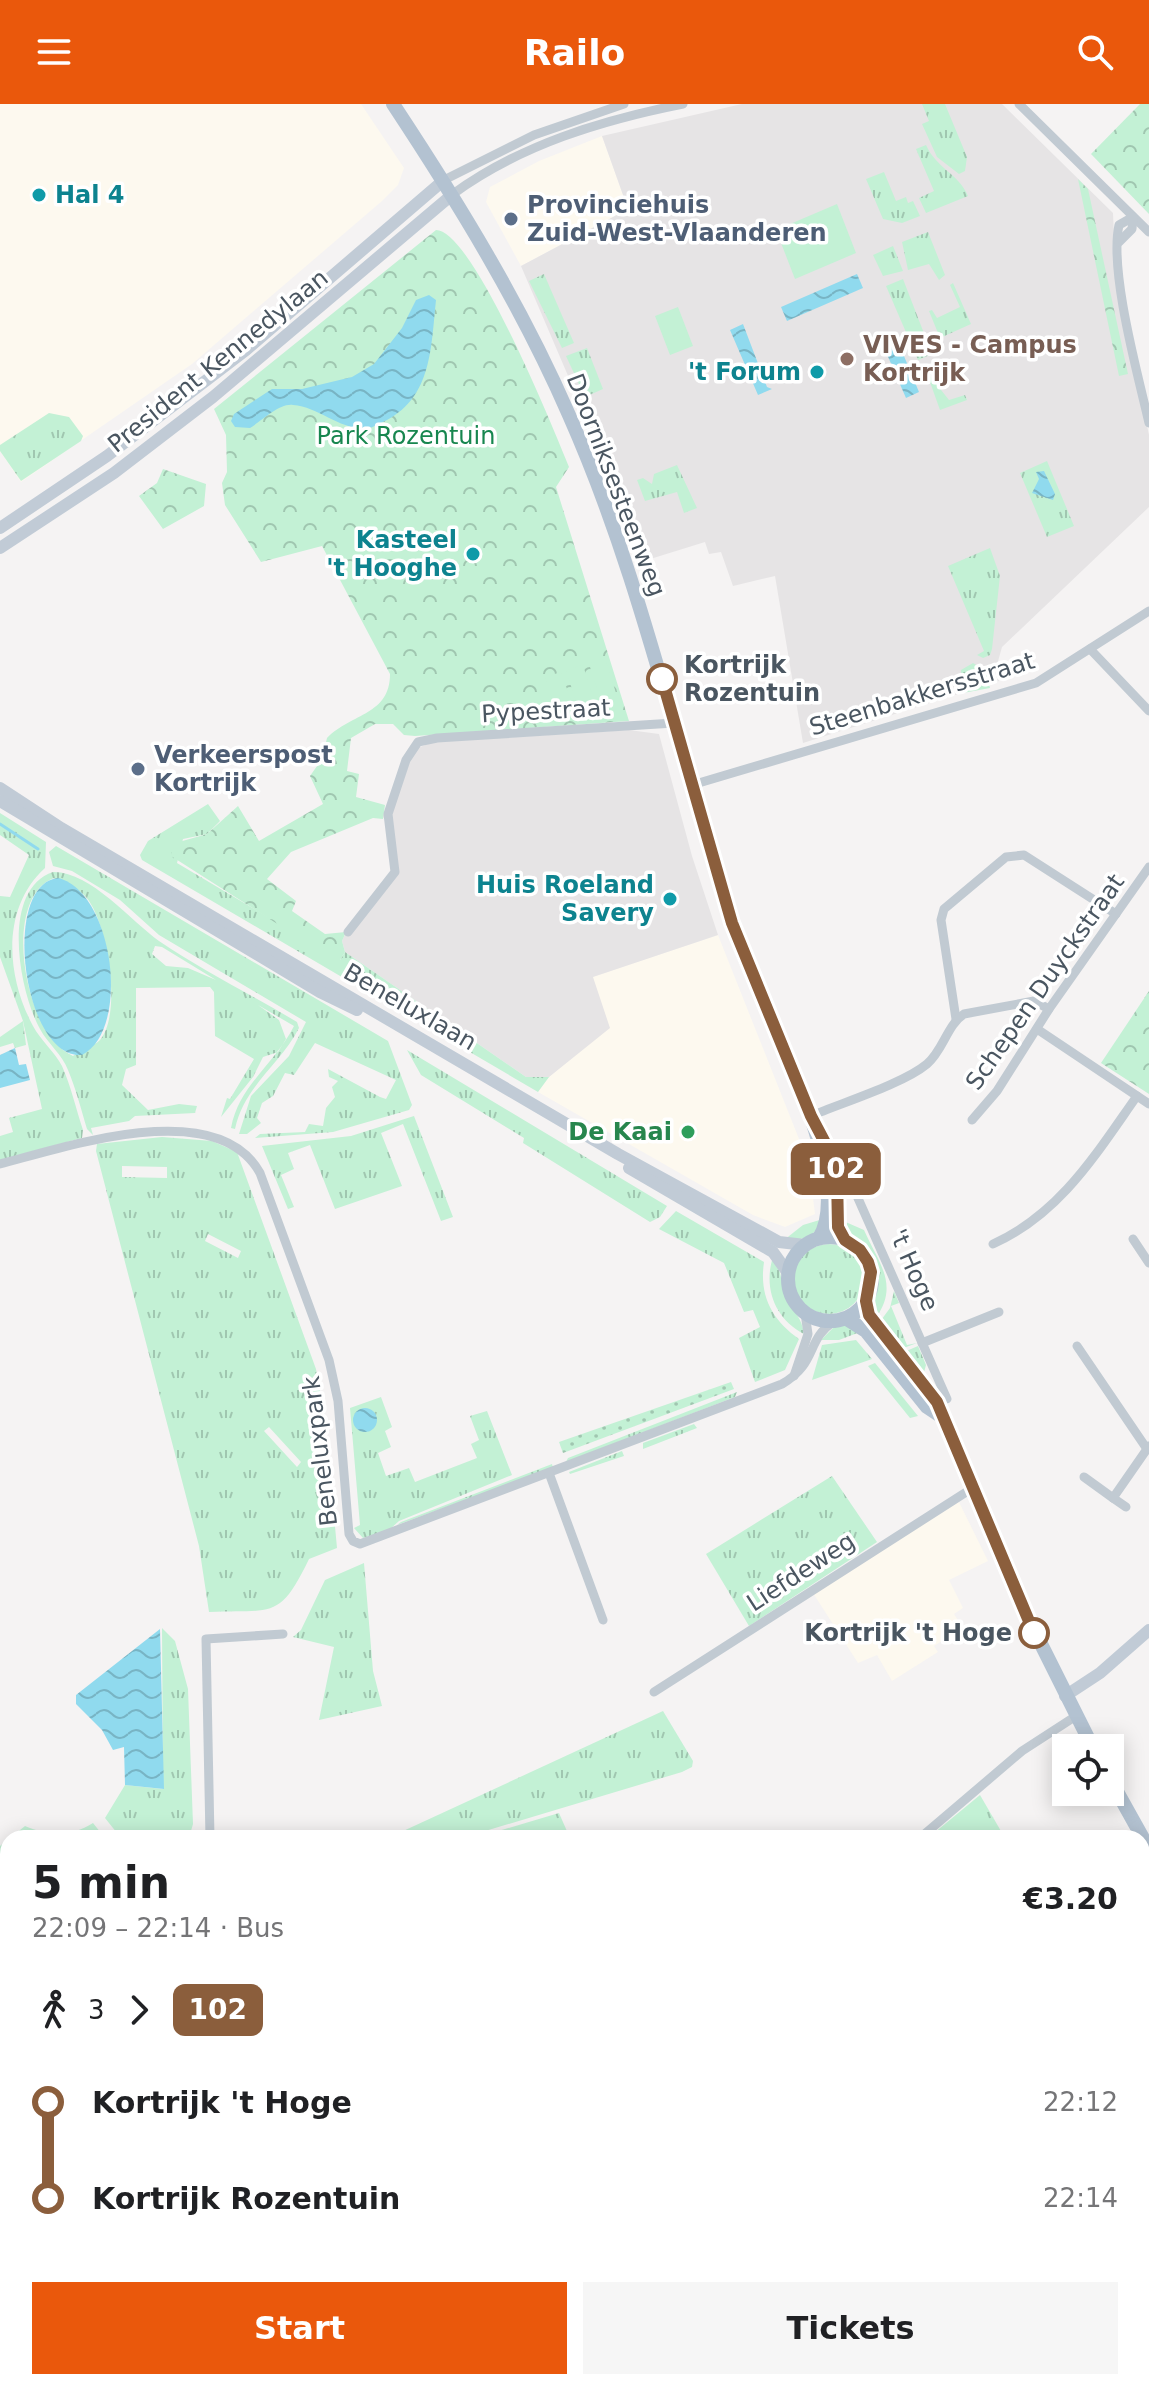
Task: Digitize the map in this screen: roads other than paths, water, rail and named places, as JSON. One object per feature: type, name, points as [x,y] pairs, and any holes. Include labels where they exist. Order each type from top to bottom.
[{"type":"main road","name":"Doorniksesteenweg","points":[[393,104],[487,250],[570,415],[619,539],[744,957]]},
{"type":"main road","name":"President Kennedylaan","points":[[0,528],[107,456],[246,350],[444,180]]},
{"type":"main road","name":"President Kennedylaan","points":[[0,548],[114,473],[213,397],[453,194]]},
{"type":"main road","name":"Beneluxlaan","points":[[0,788],[61,828],[208,910],[631,1161],[779,1242],[812,1242]]},
{"type":"main road","name":"Beneluxlaan","points":[[0,801],[320,992],[377,1020],[773,1252],[788,1273]]},
{"type":"main road","name":"'t Hoge","points":[[744,957],[811,1116],[832,1183],[838,1227],[845,1240]]},
{"type":"main road","name":"'t Hoge","points":[[812,1242],[827,1221],[832,1183]]},
{"type":"main road","points":[[939,1415],[927,1407],[866,1331],[840,1320],[805,1313],[792,1296],[788,1273],[812,1242],[845,1240],[860,1250],[868,1262],[871,1283],[866,1301],[872,1320],[937,1402],[939,1415],[971,1489],[1065,1696],[1086,1734]]},
{"type":"main road","points":[[840,1320],[866,1301]]},
{"type":"main road","points":[[1065,1696],[1100,1673],[1149,1630]]},
{"type":"main road","points":[[1124,1804],[1138,1830]]},
{"type":"street","points":[[444,180],[534,135],[624,104]]},
{"type":"street","points":[[453,194],[490,169],[552,141],[607,122],[679,104]]},
{"type":"street","points":[[1019,104],[1149,232]]},
{"type":"street","points":[[1133,217],[1132,229],[1119,242],[1122,292],[1149,423]]},
{"type":"street","name":"Steenbakkersstraat","points":[[692,785],[1036,683],[1149,611]]},
{"type":"street","points":[[1090,649],[1149,711]]},
{"type":"street","name":"Pypestraat","points":[[348,932],[395,872],[388,814],[406,760],[420,741],[674,723]]},
{"type":"street","points":[[956,1019],[941,920],[944,909],[1006,857],[1024,855],[1116,914]]},
{"type":"street","name":"Schepen Duyckstraat","points":[[972,1120],[997,1091],[1049,1009],[1149,867]]},
{"type":"street","points":[[811,1116],[920,1069],[944,1044],[956,1019],[964,1014],[1034,1001],[1049,1009]]},
{"type":"street","points":[[1037,1029],[1149,1104]]},
{"type":"street","points":[[993,1244],[1053,1205],[1076,1181],[1137,1096]]},
{"type":"street","name":"Beneluxpark","points":[[0,1164],[104,1137],[150,1132],[220,1138],[250,1157],[273,1206],[329,1360],[338,1401],[349,1534],[355,1542],[368,1544],[782,1384],[794,1376]]},
{"type":"street","name":"'t Hoge","points":[[832,1183],[853,1187],[947,1399]]},
{"type":"street","points":[[1133,1239],[1149,1263]]},
{"type":"street","name":"'t Hoge","points":[[922,1343],[999,1312]]},
{"type":"street","points":[[794,1376],[808,1334],[805,1313]]},
{"type":"street","points":[[794,1376],[808,1364],[819,1335],[840,1320]]},
{"type":"street","points":[[1077,1346],[1148,1447],[1113,1498]]},
{"type":"street","points":[[549,1473],[603,1620]]},
{"type":"street","points":[[1084,1477],[1126,1507]]},
{"type":"street","name":"Liefdeweg","points":[[654,1692],[971,1489]]},
{"type":"street","points":[[210,1830],[206,1639],[283,1634]]},
{"type":"street","points":[[929,1830],[1022,1751],[1076,1716]]},
{"type":"water","points":[[857,274],[863,288],[787,321],[781,307]]},
{"type":"water","points":[[429,295],[436,300],[433,335],[421,384],[402,410],[387,420],[367,429],[355,428],[311,409],[288,405],[250,428],[235,427],[231,421],[234,414],[272,389],[302,389],[352,377],[374,364],[402,328],[416,300]]},
{"type":"water","points":[[743,324],[767,387],[772,389],[758,395],[730,330]]},
{"type":"water","points":[[896,337],[919,392],[906,398],[882,343]]},
{"type":"water","points":[[1044,471],[1055,494],[1053,500],[1032,493],[1039,479],[1036,472]]},
{"type":"water","points":[[58,878],[77,888],[92,907],[103,933],[109,962],[111,991],[107,1018],[98,1040],[82,1055],[62,1049],[45,1030],[33,1003],[26,971],[25,938],[29,909],[40,888]]},
{"type":"water","points":[[15,1048],[19,1065],[26,1064],[30,1080],[0,1088],[0,1055]]},
{"type":"water","points":[[365,1408],[373,1412],[377,1420],[373,1428],[365,1432],[357,1428],[353,1420],[357,1412]]},
{"type":"water","points":[[160,1629],[164,1789],[125,1785],[124,1747],[113,1750],[102,1730],[76,1704],[76,1695]]},
{"type":"waterway","points":[[0,824],[38,849]]},
{"type":"place","name":"Hal 4","points":[[39,195]]},
{"type":"place","name":"Provinciehuis Zuid-West-Vlaanderen","points":[[511,219]]},
{"type":"place","name":"VIVES - Campus Kortrijk","points":[[847,359]]},
{"type":"place","name":"'t Forum","points":[[817,372]]},
{"type":"place","name":"Kasteel 't Hooghe","points":[[473,554]]},
{"type":"place","name":"Kortrijk Rozentuin","points":[[662,679]]},
{"type":"place","name":"Verkeerspost Kortrijk","points":[[138,769]]},
{"type":"place","name":"Huis Roeland Savery","points":[[670,899]]},
{"type":"place","name":"De Kaai","points":[[688,1132]]},
{"type":"place","name":"Kortrijk 't Hoge","points":[[1034,1633]]},
{"type":"park label","name":"Park Rozentuin","points":[[406,436]]}]
